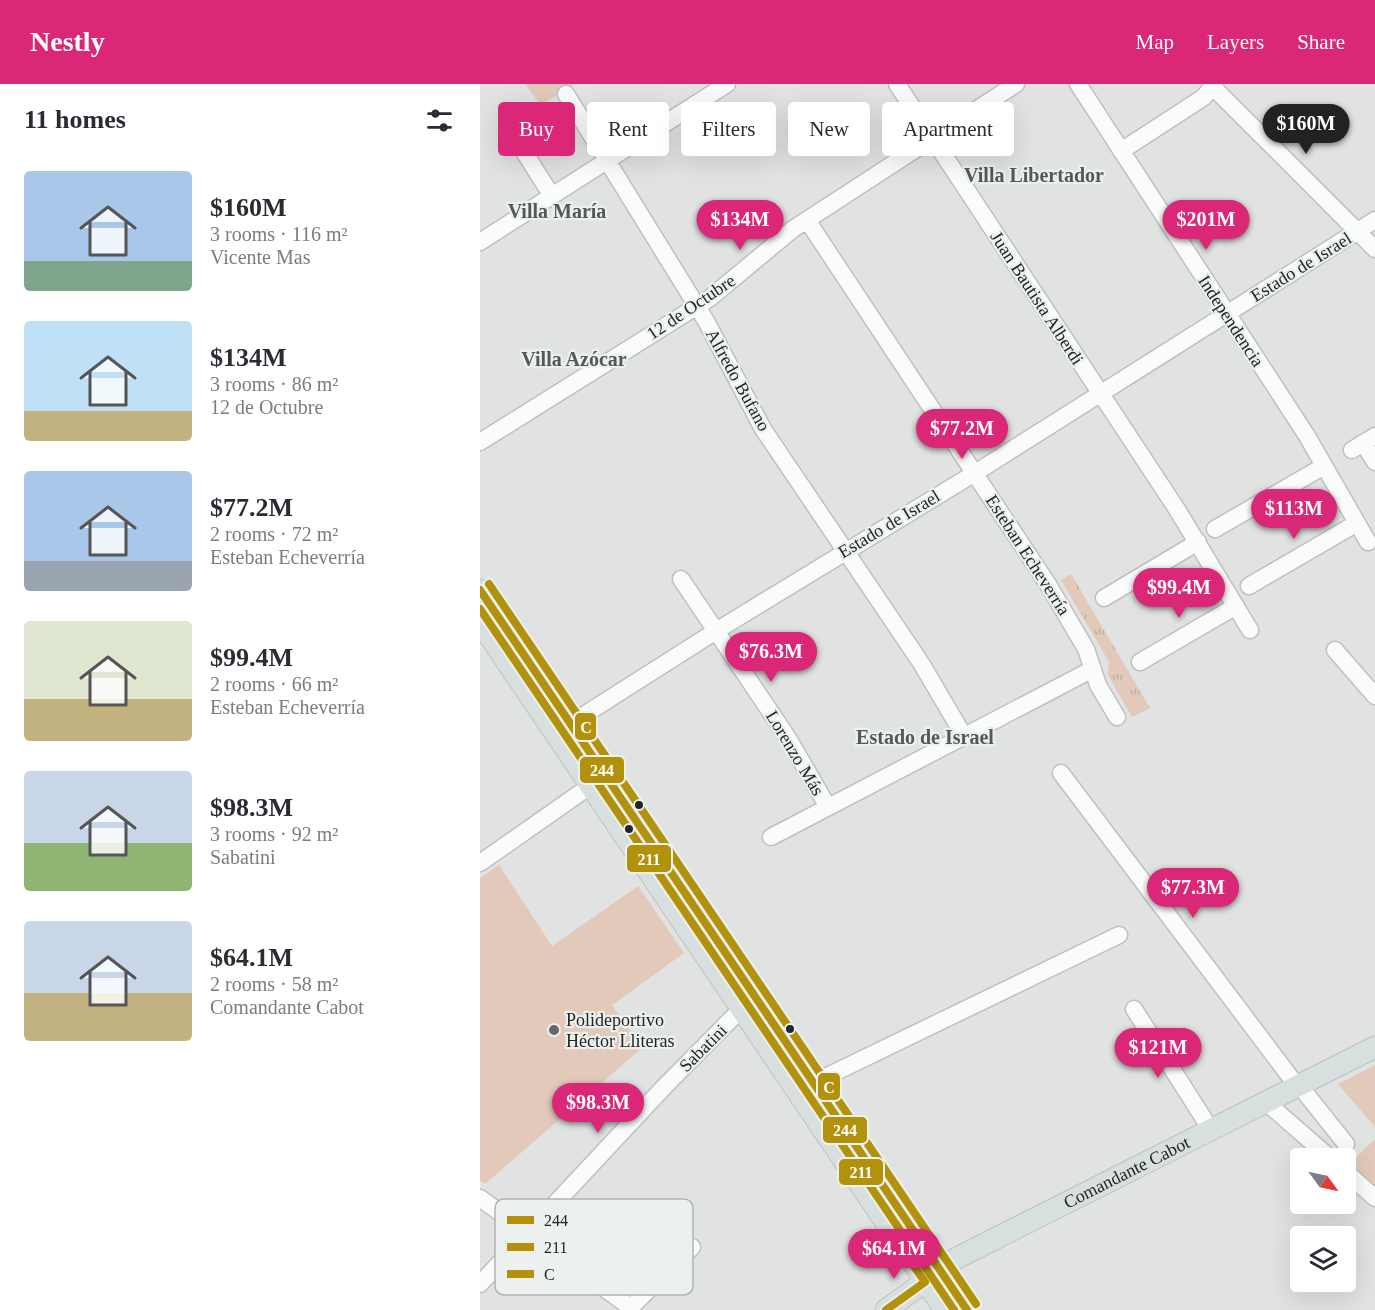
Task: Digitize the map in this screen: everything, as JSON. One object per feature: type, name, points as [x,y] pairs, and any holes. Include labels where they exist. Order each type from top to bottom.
[{"type":"main road","points":[[480,590],[488,631],[563,729],[932,1276],[967,1310]]},
{"type":"main road","points":[[748,1002],[813,1083],[932,1276],[945,1310]]},
{"type":"main road","name":"Comandante Cabot","points":[[886,1310],[957,1258],[1375,1047]]},
{"type":"street","points":[[480,242],[727,84]]},
{"type":"street","name":"Juan Bautista Alberdi","points":[[897,84],[909,102]]},
{"type":"street","name":"12 de Octubre","points":[[988,102],[1016,84]]},
{"type":"street","name":"Independencia","points":[[1078,84],[1307,436],[1368,542]]},
{"type":"street","points":[[1121,151],[1204,98],[1213,85],[1375,249]]},
{"type":"street","name":"Alfredo Bufano","points":[[566,94],[696,306],[763,429],[920,662],[964,736]]},
{"type":"street","points":[[527,156],[552,196]]},
{"type":"street","name":"12 de Octubre","points":[[480,442],[710,298],[793,229],[905,156]]},
{"type":"street","name":"Juan Bautista Alberdi","points":[[945,156],[1198,542],[1250,630]]},
{"type":"street","name":"Esteban Echeverría","points":[[807,220],[1049,586],[1086,649],[1098,685],[1118,717]]},
{"type":"street","name":"Estado de Israel","points":[[563,729],[845,550],[975,473],[1375,220]]},
{"type":"street","points":[[1363,443],[1375,462]]},
{"type":"street","points":[[1215,529],[1324,466]]},
{"type":"street","points":[[1249,586],[1358,523]]},
{"type":"street","points":[[1104,598],[1198,542]]},
{"type":"street","name":"Lorenzo Más","points":[[681,579],[788,738],[828,807]]},
{"type":"street","points":[[1140,662],[1236,606]]},
{"type":"street","points":[[1335,650],[1375,696]]},
{"type":"street","points":[[771,837],[1093,669]]},
{"type":"street","points":[[1061,773],[1298,1086],[1346,1144]]},
{"type":"street","points":[[480,863],[598,781]]},
{"type":"street","points":[[813,1083],[1119,935]]},
{"type":"street","name":"Sabatini","points":[[561,1199],[665,1086],[748,1002]]},
{"type":"street","points":[[1134,1009],[1211,1130]]},
{"type":"street","points":[[1266,1102],[1319,1148]]},
{"type":"street","points":[[1356,1181],[1375,1198]]},
{"type":"street","points":[[480,1198],[495,1209]]},
{"type":"street","name":"Sabatini","points":[[480,1284],[495,1269]]},
{"type":"street","points":[[610,1295],[629,1309],[643,1295]]},
{"type":"green space","points":[[525,84],[574,84],[546,102],[539,102]]},
{"type":"green space","points":[[1071,574],[1150,708],[1132,717],[1108,675],[1109,662],[1061,580]]},
{"type":"green space","name":"Polideportivo Héctor Lliteras","points":[[499,865],[552,946],[638,886],[684,953],[612,1005],[642,1048],[485,1184],[480,1181],[480,878]]},
{"type":"green space","points":[[1375,1065],[1375,1127],[1338,1084]]},
{"type":"green space","points":[[1375,1139],[1375,1188],[1356,1170],[1356,1157]]},
{"type":"transit line","name":"C","points":[[489,584],[976,1304]]},
{"type":"transit line","name":"244","points":[[480,590],[967,1310]]},
{"type":"transit line","name":"211","points":[[480,609],[954,1310]]},
{"type":"transit line","name":"244","points":[[886,1310],[925,1282],[895,1239]]},
{"type":"place","name":"Polideportivo Héctor Lliteras","points":[[554,1030]]},
{"type":"district","name":"Villa Libertador","points":[[1034,175]]},
{"type":"district","name":"Villa María","points":[[557,211]]},
{"type":"district","name":"Villa Azócar","points":[[574,359]]},
{"type":"district","name":"Estado de Israel","points":[[925,737]]}]
